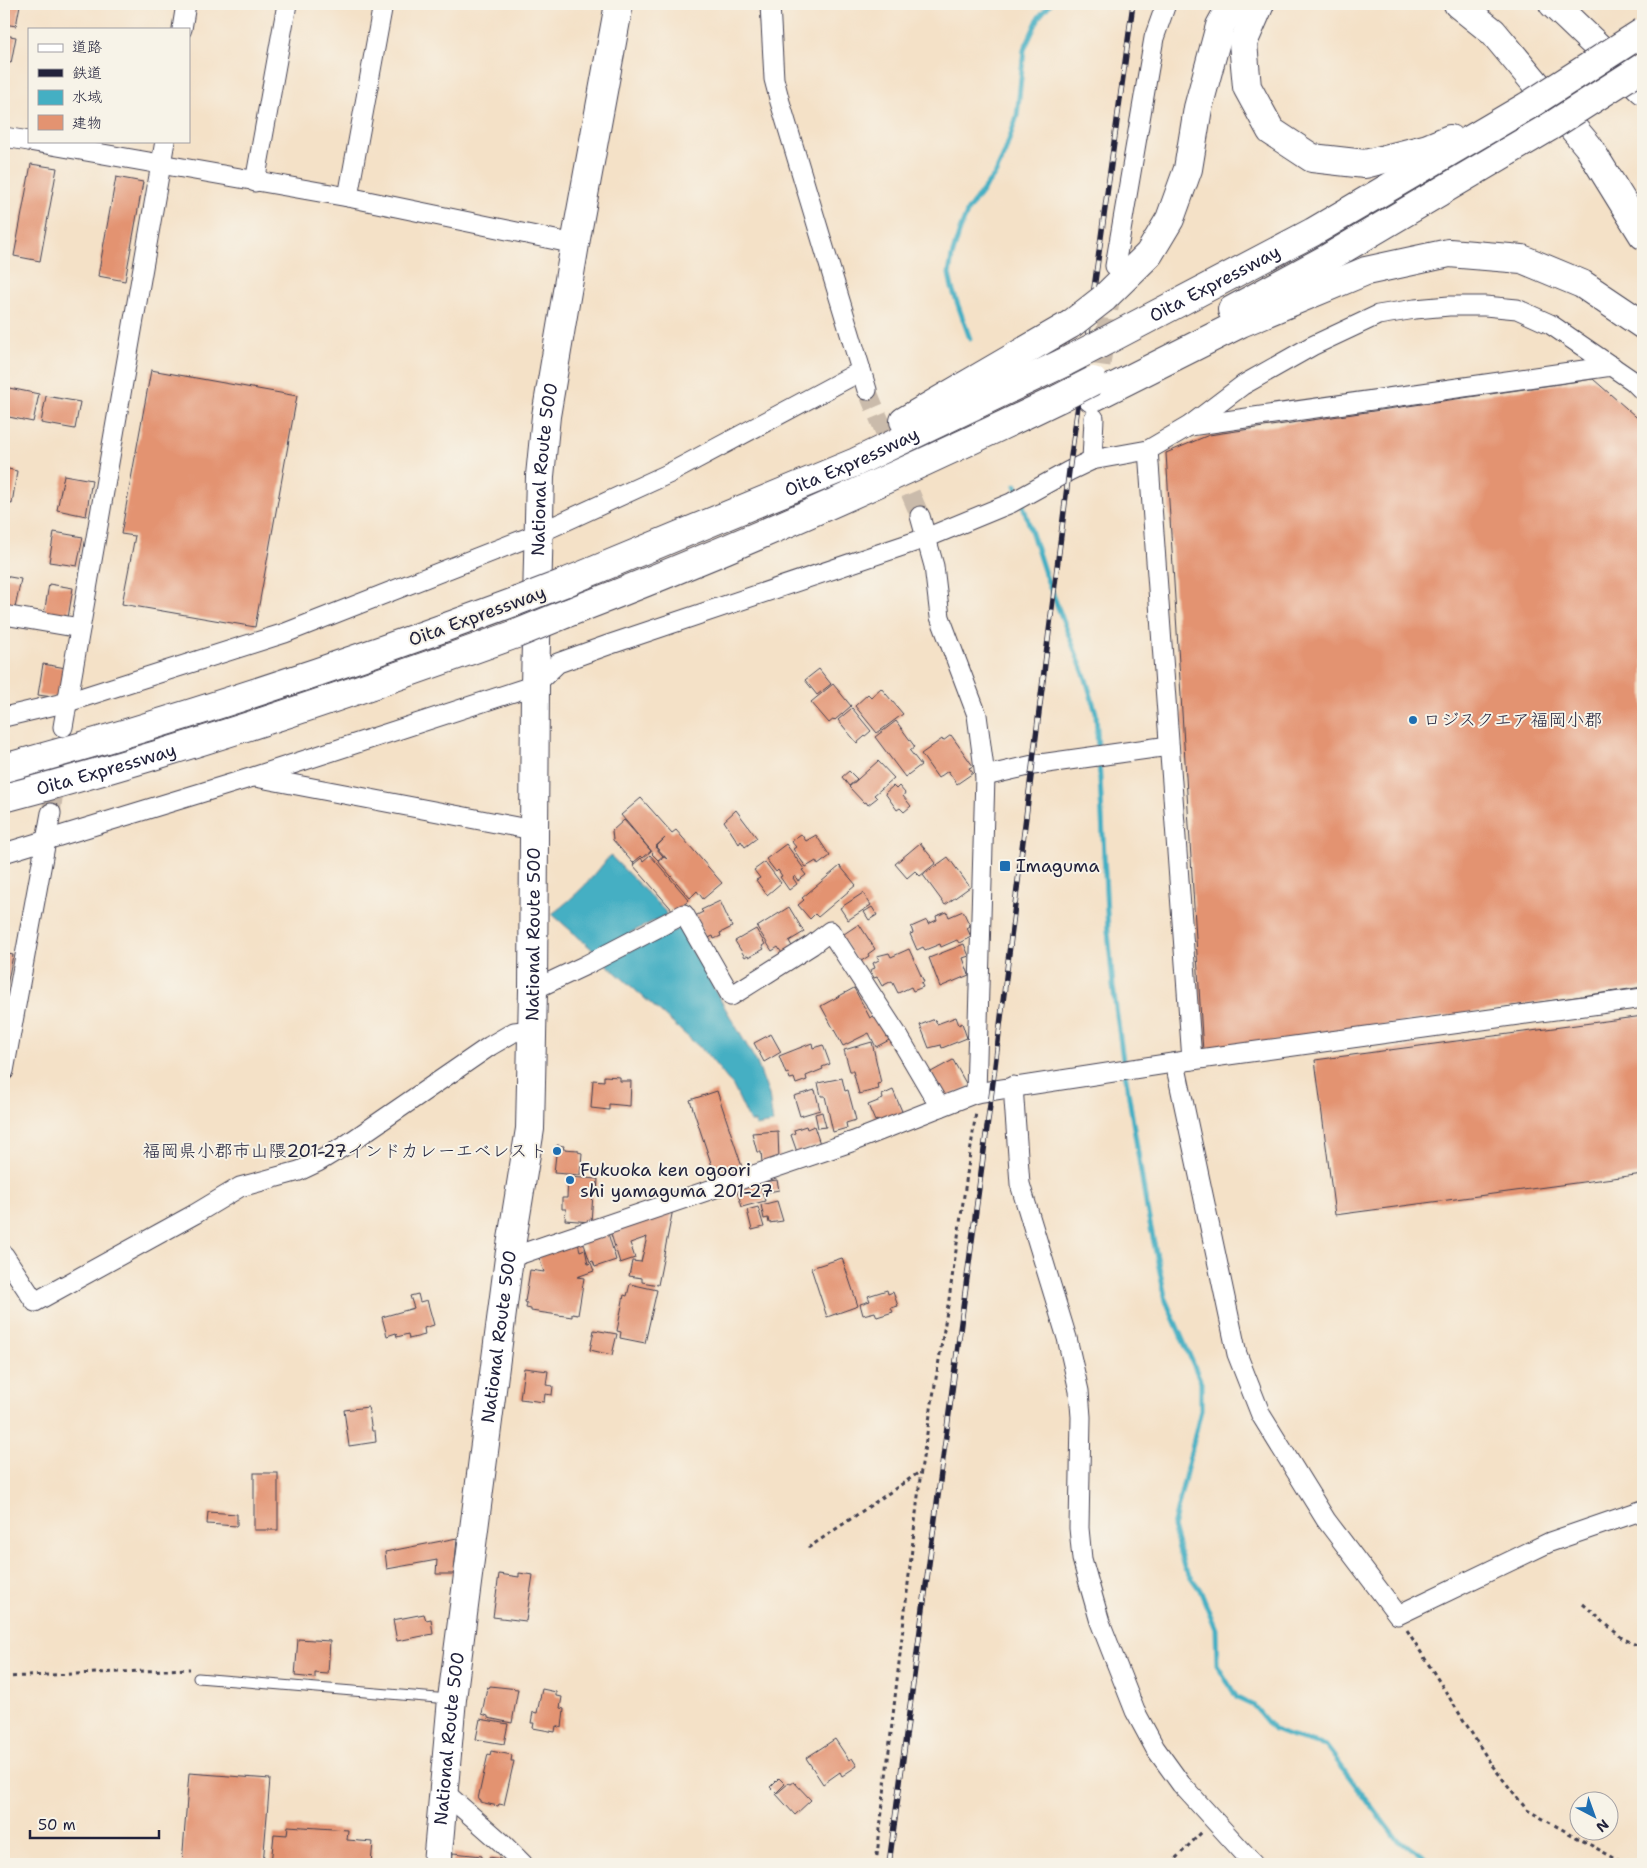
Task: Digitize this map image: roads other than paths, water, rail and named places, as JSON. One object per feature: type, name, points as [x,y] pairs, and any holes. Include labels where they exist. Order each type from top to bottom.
[{"type":"main road","name":"National Route 500","points":[[437,1864],[452,1699],[509,1258],[530,1129],[537,534],[540,476],[546,416],[619,4]]},
{"type":"main road","points":[[636,554],[871,440],[1071,324],[1103,299],[1149,254],[1170,219],[1188,169],[1198,108],[1220,26],[1232,4]]},
{"type":"main road","points":[[1260,4],[1243,43],[1247,87],[1271,130],[1312,158],[1366,164],[1428,148],[1529,105]]},
{"type":"main road","points":[[1458,4],[1493,32],[1588,146],[1643,235]]},
{"type":"main road","points":[[1486,4],[1518,33],[1600,135],[1643,204]]},
{"type":"main road","points":[[1557,8],[1643,75]]},
{"type":"main road","points":[[1557,8],[1643,90]]},
{"type":"main road","name":"Oita Expressway","points":[[4,768],[154,726],[410,641],[564,583],[856,462],[1065,362],[1313,232],[1529,105],[1643,32]]},
{"type":"main road","name":"Oita Expressway","points":[[4,798],[162,754],[289,714],[516,634],[646,583],[1061,406],[1093,399],[1551,126],[1643,67]]},
{"type":"main road","points":[[1093,399],[1241,323],[1366,271],[1449,253],[1522,259],[1582,284],[1643,325]]},
{"type":"street","points":[[182,28],[186,4]]},
{"type":"street","points":[[255,182],[288,4]]},
{"type":"street","points":[[348,197],[383,4]]},
{"type":"street","points":[[770,4],[774,79],[867,390]]},
{"type":"street","points":[[1116,266],[1154,38],[1166,4]]},
{"type":"street","points":[[4,136],[28,141]]},
{"type":"street","points":[[34,142],[162,166],[348,197],[575,244]]},
{"type":"street","points":[[63,728],[165,142]]},
{"type":"street","points":[[4,853],[253,777],[535,685],[558,663],[926,538],[1011,503],[1092,460],[1148,450],[1188,426],[1243,385],[1312,346],[1378,315],[1415,308],[1485,306],[1517,309],[1550,324],[1612,366],[1643,391]]},
{"type":"street","points":[[1188,426],[1612,366]]},
{"type":"street","points":[[4,717],[68,702],[285,633],[537,534],[668,474],[861,371]]},
{"type":"street","points":[[1092,460],[1093,399]]},
{"type":"street","points":[[1148,450],[1169,746],[1183,1061],[1237,1354],[1261,1415],[1326,1520],[1398,1615],[1550,1542],[1643,1510]]},
{"type":"street","points":[[920,516],[934,566],[940,617],[977,715],[985,776],[976,1093]]},
{"type":"street","points":[[4,615],[80,628]]},
{"type":"street","points":[[985,776],[1033,765],[1169,746]]},
{"type":"street","points":[[253,777],[533,830]]},
{"type":"street","points":[[4,1071],[51,812]]},
{"type":"street","points":[[533,990],[602,957],[684,914],[730,996],[812,945],[830,931],[899,1037],[940,1107]]},
{"type":"street","points":[[509,1258],[854,1141],[976,1093],[1183,1061],[1643,998]]},
{"type":"street","points":[[4,1255],[35,1302],[195,1214],[240,1187],[299,1171],[318,1162],[346,1145],[490,1046],[514,1032],[532,1030]]},
{"type":"street","points":[[1012,1086],[1020,1184],[1066,1338],[1079,1391],[1081,1417],[1079,1528],[1082,1559],[1089,1587],[1100,1622],[1135,1711],[1155,1748],[1181,1784],[1254,1864]]},
{"type":"street","points":[[443,1791],[523,1864]]},
{"type":"lane","points":[[198,1678],[452,1699]]},
{"type":"water","points":[[610,855],[665,911],[666,915],[594,951],[552,914],[584,886]]},
{"type":"water","points":[[679,928],[757,1063],[769,1095],[773,1123],[756,1126],[755,1122],[750,1122],[733,1086],[706,1053],[605,963]]},
{"type":"waterway","points":[[970,339],[952,288],[949,274],[952,256],[968,210],[996,173],[1005,152],[1017,116],[1024,50],[1039,17],[1050,4]]},
{"type":"waterway","points":[[1016,485],[1019,494]]},
{"type":"waterway","points":[[1022,502],[1045,574],[1086,679],[1096,713],[1098,751]]},
{"type":"waterway","points":[[1099,760],[1108,931],[1113,986],[1147,1209],[1166,1301],[1201,1382],[1201,1410],[1173,1527],[1184,1567],[1200,1590],[1216,1629],[1217,1665],[1237,1698],[1254,1706],[1274,1730],[1326,1746],[1393,1835],[1432,1864]]},
{"type":"tunnel","points":[[1097,393],[1112,287]]},
{"type":"tunnel","points":[[867,390],[920,516]]},
{"type":"tunnel","points":[[51,813],[63,727]]},
{"type":"railway","points":[[889,1864],[992,1090],[1069,471],[1133,4]]},
{"type":"place","name":"ロジスクエア福岡小郡","points":[[1413,720]]},
{"type":"place","name":"Imaguma","points":[[1005,866]]},
{"type":"place","name":"福岡県小郡市山隈201-27インドカレーエベレスト","points":[[557,1151]]},
{"type":"place","name":"Fukuoka ken ogoori shi yamaguma 201-27","points":[[570,1180]]}]
